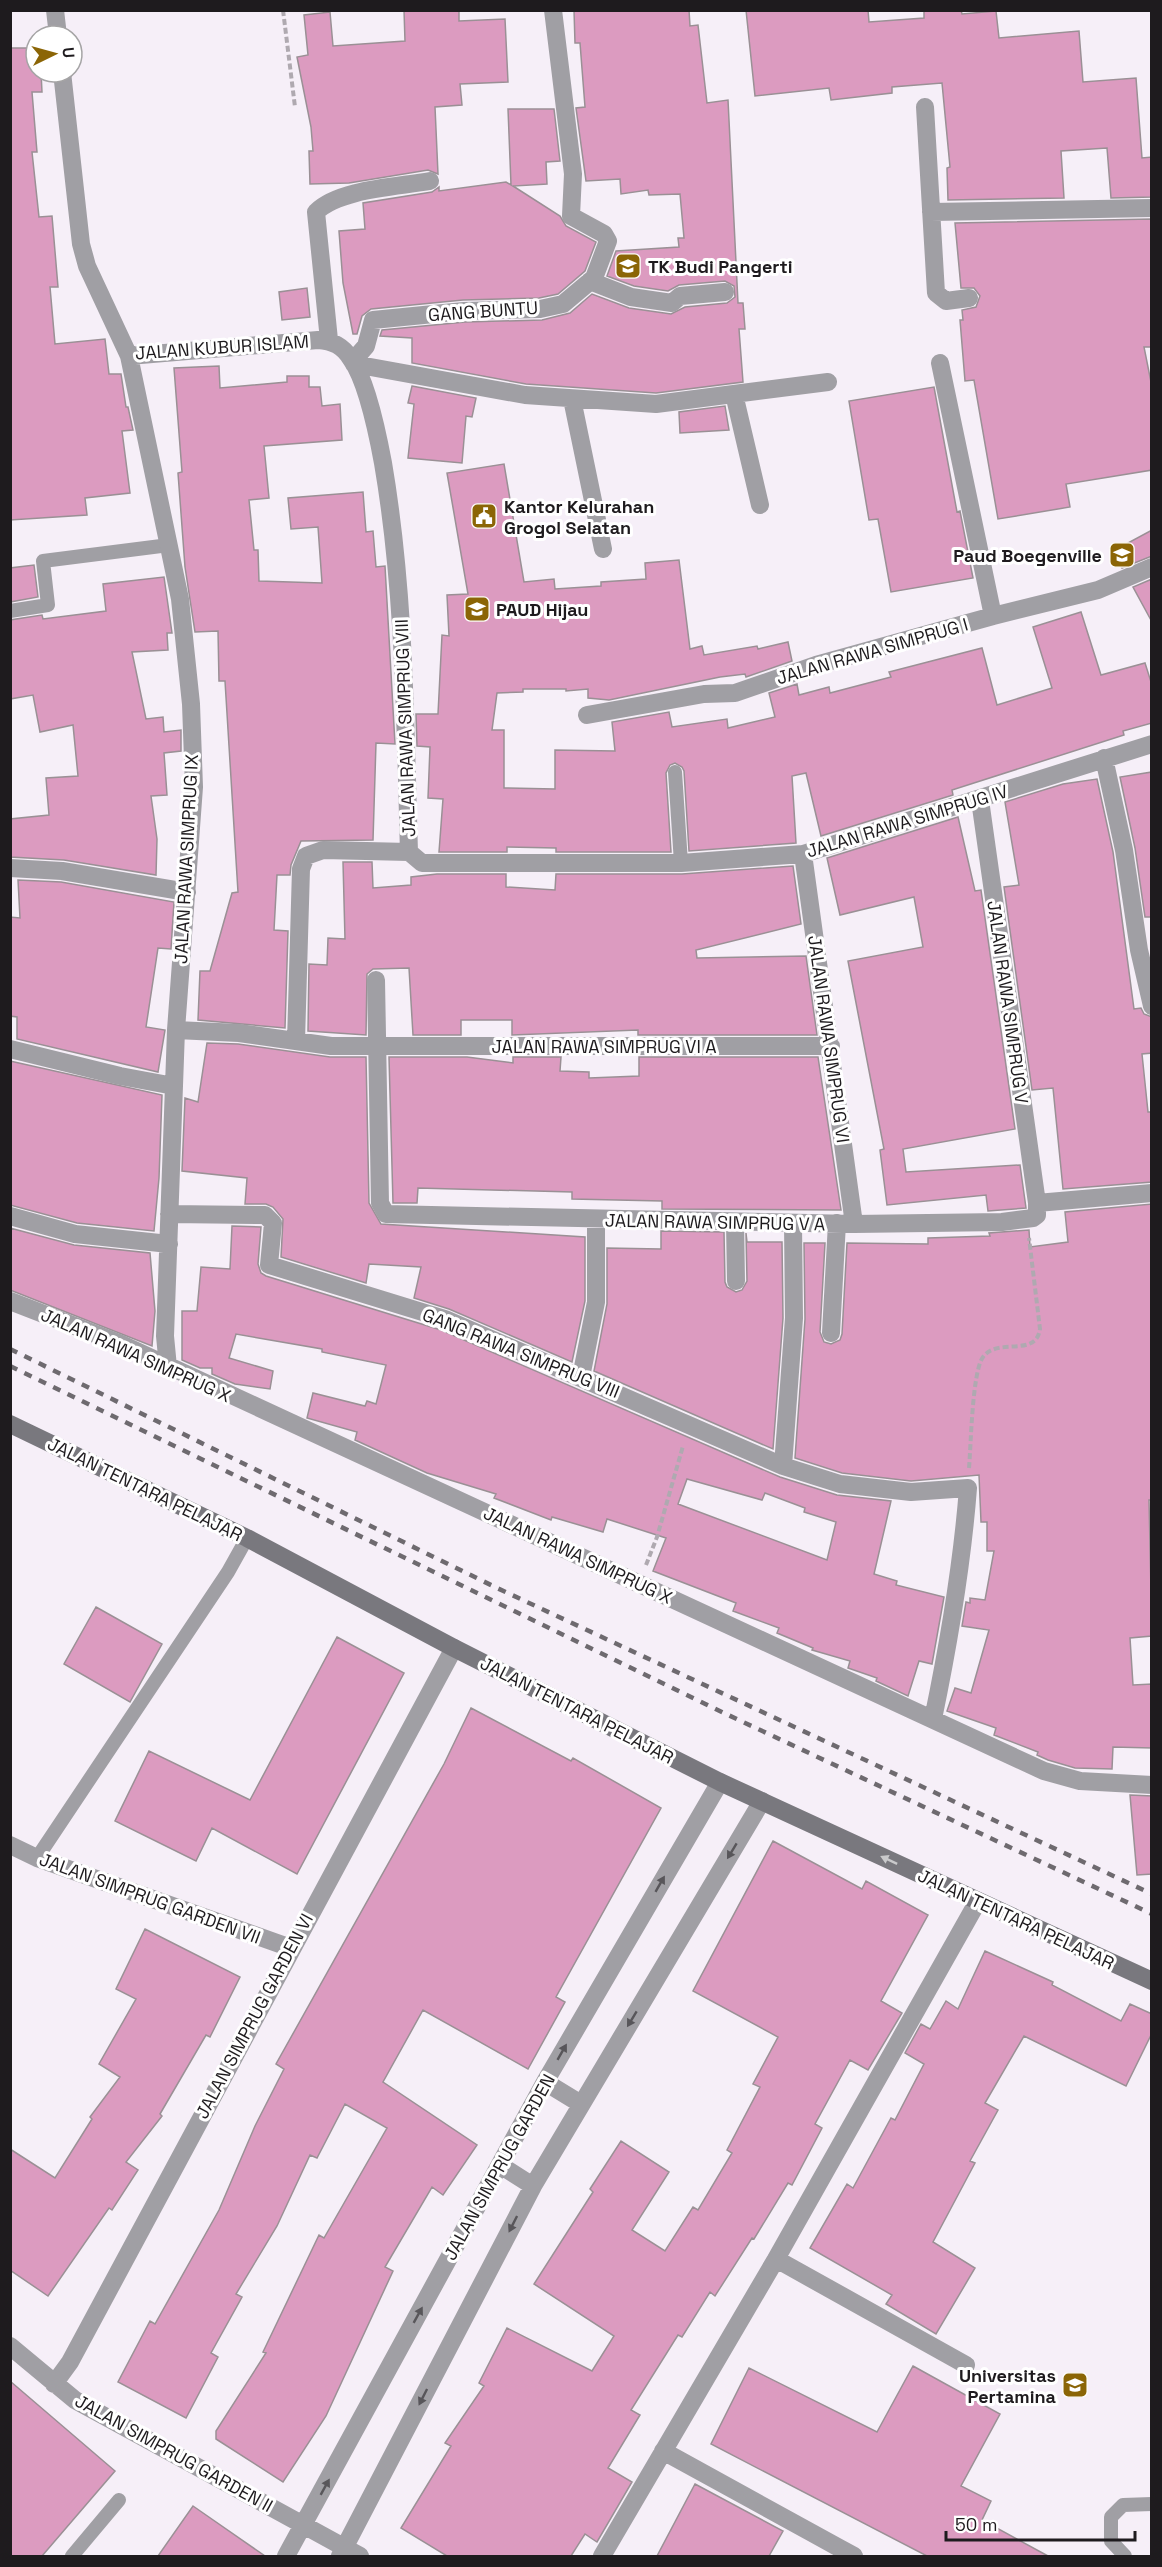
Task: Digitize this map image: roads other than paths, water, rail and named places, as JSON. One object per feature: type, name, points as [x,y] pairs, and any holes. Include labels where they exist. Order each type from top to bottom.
[{"type":"street","name":"GANG BUNTU","points":[[354,363],[366,346],[373,320],[464,311],[540,309],[563,304],[594,278],[608,241],[604,234],[571,216],[573,174],[553,10]]},
{"type":"street","name":"JALAN KUBUR ISLAM","points":[[63,84],[81,244],[87,266],[129,356],[329,340],[341,347],[354,363],[376,424],[388,492],[401,603]]},
{"type":"street","points":[[925,107],[936,293],[946,301],[969,298]]},
{"type":"street","points":[[329,340],[316,212],[324,204],[341,197],[430,181]]},
{"type":"street","points":[[931,212],[1152,207]]},
{"type":"street","points":[[590,281],[631,297],[672,303],[680,296],[725,292]]},
{"type":"street","name":"JALAN RAWA SIMPRUG IX","points":[[129,356],[179,592],[191,704],[194,787],[176,1030],[165,1336],[168,1367]]},
{"type":"street","points":[[354,363],[525,395],[656,404],[828,382]]},
{"type":"street","points":[[940,363],[993,616]]},
{"type":"street","points":[[734,394],[760,505]]},
{"type":"street","points":[[572,399],[603,549]]},
{"type":"street","name":"JALAN RAWA SIMPRUG I","points":[[587,715],[704,694],[735,693],[816,665],[993,616],[1098,590],[1152,567]]},
{"type":"street","name":"JALAN RAWA SIMPRUG VIII","points":[[401,603],[409,852]]},
{"type":"street","name":"JALAN RAWA SIMPRUG IV","points":[[409,852],[422,864],[681,863],[803,854],[1152,744]]},
{"type":"street","points":[[1104,758],[1124,850],[1139,950],[1152,1006]]},
{"type":"street","name":"JALAN RAWA SIMPRUG V","points":[[980,800],[1037,1203]]},
{"type":"street","points":[[296,1041],[301,869],[306,856],[323,850],[409,852]]},
{"type":"street","name":"JALAN RAWA SIMPRUG VI","points":[[803,854],[831,1046],[845,1224],[831,1333]]},
{"type":"street","points":[[10,868],[63,871],[187,892]]},
{"type":"street","points":[[375,980],[376,1047]]},
{"type":"street","name":"JALAN RAWA SIMPRUG VI A","points":[[176,1030],[239,1033],[296,1041],[376,1047],[831,1046]]},
{"type":"street","name":"JALAN RAWA SIMPRUG V A","points":[[376,1047],[380,1203],[382,1210],[391,1215],[845,1224],[1002,1222],[1027,1219],[1037,1215],[1037,1203]]},
{"type":"street","points":[[10,1049],[120,1076],[174,1086]]},
{"type":"street","points":[[1037,1203],[1152,1193]]},
{"type":"street","name":"GANG RAWA SIMPRUG VIII","points":[[170,1214],[265,1215],[273,1223],[269,1266],[445,1319],[783,1466],[840,1484],[911,1492],[968,1488],[951,1634],[933,1719]]},
{"type":"street","points":[[10,1215],[75,1234],[169,1244]]},
{"type":"street","points":[[581,1377],[596,1302],[596,1220]]},
{"type":"street","points":[[735,1222],[736,1281]]},
{"type":"street","points":[[783,1466],[794,1318],[793,1223]]},
{"type":"street","name":"JALAN RAWA SIMPRUG X","points":[[10,1301],[121,1344],[1044,1771],[1080,1781],[1152,1785]]},
{"type":"street","name":"JALAN TENTARA PELAJAR","points":[[10,1424],[247,1538],[454,1648],[720,1782],[1152,1981]]},
{"type":"street","name":"JALAN SIMPRUG GARDEN VI","points":[[54,2384],[70,2362],[454,1648]]},
{"type":"street","name":"JALAN SIMPRUG GARDEN","points":[[286,2556],[545,2082],[720,1782]]},
{"type":"street","points":[[349,2554],[533,2186],[762,1801]]},
{"type":"street","name":"JALAN SIMPRUG GARDEN VII","points":[[10,1845],[37,1858],[291,1948]]},
{"type":"street","points":[[602,2556],[776,2259],[978,1901]]},
{"type":"street","points":[[545,2082],[581,2104]]},
{"type":"street","points":[[500,2165],[533,2186]]},
{"type":"street","points":[[776,2259],[966,2365]]},
{"type":"street","name":"JALAN SIMPRUG GARDEN II","points":[[10,2346],[75,2400],[304,2525],[349,2554]]},
{"type":"street","points":[[663,2451],[854,2556]]},
{"type":"lane","points":[[10,611],[48,605],[43,561],[169,545]]},
{"type":"lane","points":[[675,772],[681,863]]},
{"type":"lane","points":[[37,1858],[228,1572],[247,1538]]},
{"type":"lane","points":[[72,2556],[119,2500]]},
{"type":"lane","points":[[1125,2556],[1112,2541],[1111,2517],[1123,2505],[1152,2504]]},
{"type":"railway","points":[[10,1349],[497,1588],[1152,1894]]},
{"type":"railway","points":[[10,1366],[726,1714],[1152,1914]]},
{"type":"place","name":"TK Budi Pangerti","points":[[628,266]]},
{"type":"place","name":"Kantor Kelurahan Grogol Selatan","points":[[484,516]]},
{"type":"place","name":"Paud Boegenville","points":[[1122,555]]},
{"type":"place","name":"PAUD Hijau","points":[[477,609]]},
{"type":"place","name":"Universitas Pertamina","points":[[1075,2385]]}]
